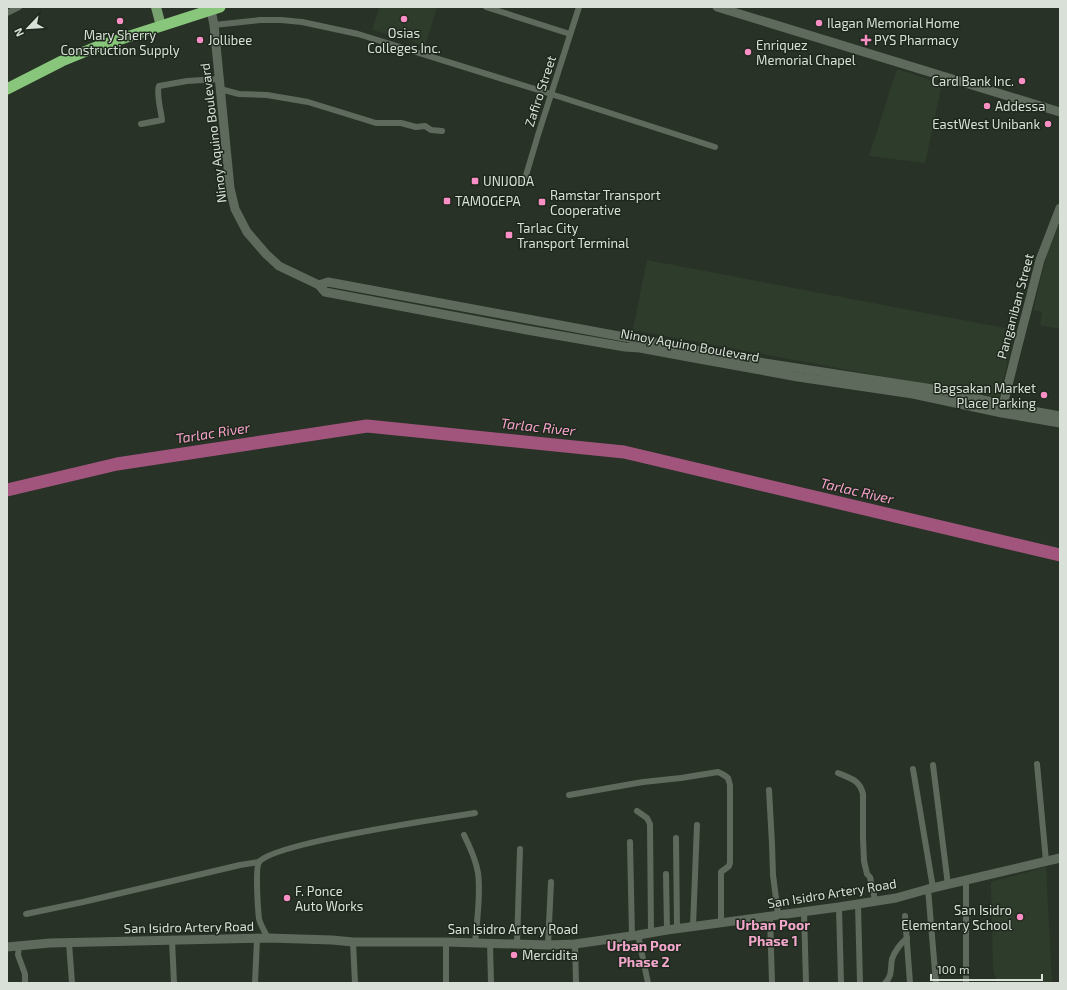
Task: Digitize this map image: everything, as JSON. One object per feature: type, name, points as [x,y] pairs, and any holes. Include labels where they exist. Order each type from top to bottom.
[{"type":"highway","points":[[7,89],[62,61],[96,47],[216,8]]},
{"type":"main road","points":[[156,7],[161,26]]},
{"type":"main road","points":[[717,7],[1060,112]]},
{"type":"main road","name":"Ninoy Aquino Boulevard","points":[[216,8],[214,25],[219,84],[230,188],[235,209],[247,232],[266,254],[279,266],[319,285],[325,292],[550,334],[625,347],[640,348],[798,378],[912,394],[1002,409],[1060,416]]},
{"type":"main road","name":"Panganiban Street","points":[[1002,409],[1040,260],[1060,208]]},
{"type":"main road","name":"Ninoy Aquino Boulevard","points":[[1002,409],[1060,423]]},
{"type":"main road","name":"San Isidro Artery Road","points":[[7,947],[69,942],[268,938],[354,942],[475,942],[548,945],[575,944],[896,898],[1060,858]]},
{"type":"street","points":[[7,13],[19,7]]},
{"type":"street","points":[[486,7],[570,34]]},
{"type":"street","name":"Zafiro Street","points":[[524,182],[579,7]]},
{"type":"street","points":[[214,25],[260,20],[302,22],[358,34],[551,94],[714,147]]},
{"type":"street","points":[[141,124],[162,120],[158,92],[159,86],[187,80],[219,84],[239,94],[267,96],[308,102],[376,124],[401,123],[416,127],[424,126],[431,130],[442,131]]},
{"type":"street","points":[[1037,764],[1046,861]]},
{"type":"street","points":[[933,766],[948,885]]},
{"type":"street","points":[[913,769],[930,889],[936,983]]},
{"type":"street","points":[[569,795],[643,782],[718,772],[728,778],[730,785],[730,863],[729,866],[722,872],[721,922]]},
{"type":"street","points":[[838,773],[859,783],[862,788],[864,861],[867,874],[870,877],[875,900]]},
{"type":"street","points":[[769,790],[774,915],[772,983]]},
{"type":"street","points":[[637,811],[647,818],[650,824],[651,932]]},
{"type":"street","points":[[26,914],[83,902],[240,864],[259,862],[274,853],[313,842],[475,813]]},
{"type":"street","points":[[693,926],[697,825]]},
{"type":"street","points":[[464,834],[470,846],[478,874],[478,908],[475,942]]},
{"type":"street","points":[[672,929],[676,838]]},
{"type":"street","points":[[630,842],[635,935],[648,983]]},
{"type":"street","points":[[517,944],[520,849]]},
{"type":"street","points":[[259,862],[257,869],[259,920],[268,938]]},
{"type":"street","points":[[666,874],[672,929]]},
{"type":"street","points":[[966,880],[966,983]]},
{"type":"street","points":[[548,945],[551,882]]},
{"type":"street","points":[[858,904],[860,983]]},
{"type":"street","points":[[839,907],[841,983]]},
{"type":"street","points":[[804,911],[806,983]]},
{"type":"street","points":[[905,916],[910,983]]},
{"type":"street","points":[[885,983],[890,976],[895,951],[906,938]]},
{"type":"street","points":[[255,983],[257,939]]},
{"type":"street","points":[[172,940],[174,983]]},
{"type":"street","points":[[69,942],[72,983]]},
{"type":"street","points":[[354,942],[355,983]]},
{"type":"street","points":[[446,942],[446,983]]},
{"type":"street","points":[[490,943],[491,983]]},
{"type":"street","points":[[575,944],[576,983]]},
{"type":"street","points":[[19,946],[18,955],[25,974],[25,983]]},
{"type":"shaded area","name":"Osias Colleges Inc.","points":[[374,7],[437,7],[425,46],[413,41],[372,30],[379,8]]},
{"type":"shaded area","points":[[897,69],[942,84],[925,163],[869,156]]},
{"type":"shaded area","points":[[1060,223],[1060,329],[1040,325],[1042,312],[1033,310],[1048,250]]},
{"type":"shaded area","points":[[647,260],[1015,330],[999,398],[633,330]]},
{"type":"shaded area","name":"San Isidro Elementary School","points":[[1046,867],[1052,983],[997,983],[993,969],[991,882]]},
{"type":"waterway","name":"Tarlac River","points":[[7,490],[117,464],[367,426],[624,452],[1060,555]]},
{"type":"place","name":"Osias Colleges Inc.","points":[[404,19]]},
{"type":"place","name":"Mary Sherry Construction Supply","points":[[120,21]]},
{"type":"place","name":"Ilagan Memorial Home","points":[[819,23]]},
{"type":"place","name":"Jollibee","points":[[200,40]]},
{"type":"place","name":"PYS Pharmacy","points":[[866,40]]},
{"type":"place","name":"Enriquez Memorial Chapel","points":[[748,52]]},
{"type":"place","name":"Card Bank Inc.","points":[[1022,81]]},
{"type":"place","name":"Addessa","points":[[987,106]]},
{"type":"place","name":"EastWest Unibank","points":[[1048,124]]},
{"type":"place","name":"UNIJODA","points":[[475,181]]},
{"type":"place","name":"TAMOGEPA","points":[[447,201]]},
{"type":"place","name":"Ramstar Transport Cooperative","points":[[542,202]]},
{"type":"place","name":"Tarlac City Transport Terminal","points":[[509,235]]},
{"type":"place","name":"Bagsakan Market Place Parking","points":[[1044,395]]},
{"type":"place","name":"F. Ponce Auto Works","points":[[287,898]]},
{"type":"place","name":"San Isidro Elementary School","points":[[1020,917]]},
{"type":"place","name":"Mercidita","points":[[514,955]]},
{"type":"district","name":"Urban Poor Phase 1","points":[[773,934]]},
{"type":"district","name":"Urban Poor Phase 2","points":[[644,954]]}]
